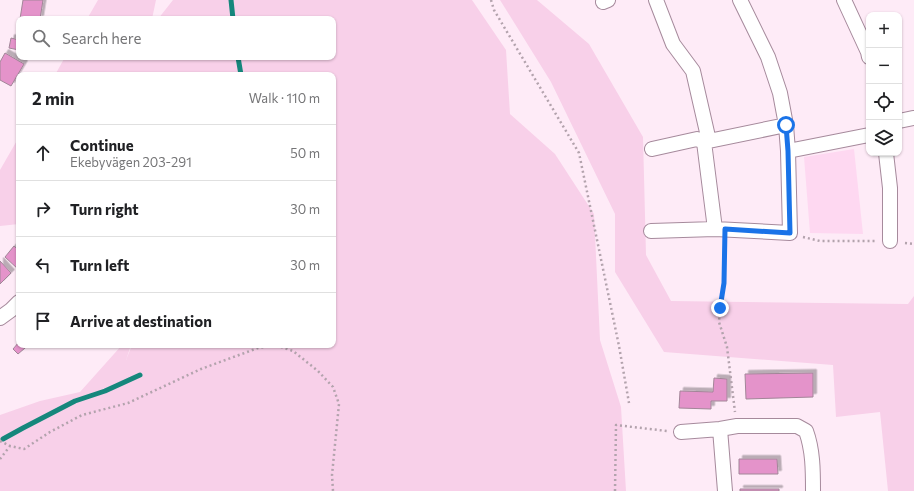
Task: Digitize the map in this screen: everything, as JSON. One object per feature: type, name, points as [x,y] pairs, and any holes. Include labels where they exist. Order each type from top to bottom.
[{"type":"street","points":[[656,0],[673,44],[693,71],[707,141],[720,229]]},
{"type":"street","points":[[844,0],[866,48]]},
{"type":"street","points":[[651,230],[720,229],[790,233],[788,151],[786,125],[780,93],[768,57],[742,1]]},
{"type":"street","points":[[902,120],[913,118]]},
{"type":"street","points":[[652,149],[697,139],[707,141],[786,125]]},
{"type":"street","points":[[788,151],[866,136]]},
{"type":"street","points":[[886,156],[890,188],[890,241]]},
{"type":"street","points":[[0,318],[16,305]]},
{"type":"street","points":[[680,432],[720,429],[737,426],[797,426],[806,431],[810,442],[813,491]]},
{"type":"street","points":[[720,429],[725,491]]},
{"type":"path","points":[[491,0],[494,10],[579,153],[619,346],[629,403]]},
{"type":"path","points":[[720,229],[724,283],[719,322],[727,347],[737,426]]},
{"type":"path","points":[[790,233],[820,241],[890,241],[914,244]]},
{"type":"path","points":[[0,441],[10,446],[24,449],[50,432],[82,415],[128,403],[201,369],[258,348]]},
{"type":"path","points":[[284,348],[293,351],[318,371],[333,387],[339,404],[332,475],[333,491]]},
{"type":"path","points":[[615,491],[616,425],[680,432]]},
{"type":"path","points":[[0,459],[10,446]]},
{"type":"shaded area","points":[[98,0],[156,0],[153,16],[89,16]]},
{"type":"shaded area","points":[[173,0],[472,0],[506,50],[510,114],[555,154],[594,214],[600,340],[621,407],[626,491],[0,491],[0,415],[40,401],[80,392],[119,348],[130,348],[126,360],[131,348],[336,348],[336,72],[57,72],[63,60],[336,60],[336,16],[160,16]]},
{"type":"shaded area","points":[[500,0],[537,0],[589,44],[643,137],[646,255],[671,301],[908,304],[914,296],[914,491],[888,491],[880,412],[836,417],[833,365],[664,352],[615,272],[615,214],[551,82]]},
{"type":"shaded area","points":[[16,142],[16,224],[0,226],[0,170]]},
{"type":"shaded area","points":[[854,149],[863,234],[810,233],[804,157]]},
{"type":"building","points":[[23,0],[43,0],[40,16],[20,16]]},
{"type":"building","points":[[11,38],[16,39],[16,49],[9,48]]},
{"type":"building","points":[[5,53],[24,64],[19,72],[16,72],[16,78],[11,86],[0,80],[0,62]]},
{"type":"building","points":[[14,246],[16,248],[16,267],[5,257]]},
{"type":"building","points":[[0,261],[11,273],[0,284]]},
{"type":"building","points":[[16,346],[16,348],[25,348],[18,354],[13,349]]},
{"type":"building","points":[[813,373],[813,397],[746,399],[745,374]]},
{"type":"building","points":[[714,378],[727,379],[727,401],[711,401],[711,409],[679,408],[680,391],[713,392]]},
{"type":"building","points":[[739,459],[777,459],[778,474],[739,474]]},
{"type":"building","points":[[740,489],[779,489],[779,491],[740,491]]},
{"type":"waterway","points":[[231,0],[233,16]]},
{"type":"waterway","points":[[238,60],[240,72]]},
{"type":"waterway","points":[[3,439],[75,401],[105,391],[140,375]]},
{"type":"route","points":[[720,308],[724,283],[725,229],[790,233],[786,125]]}]
